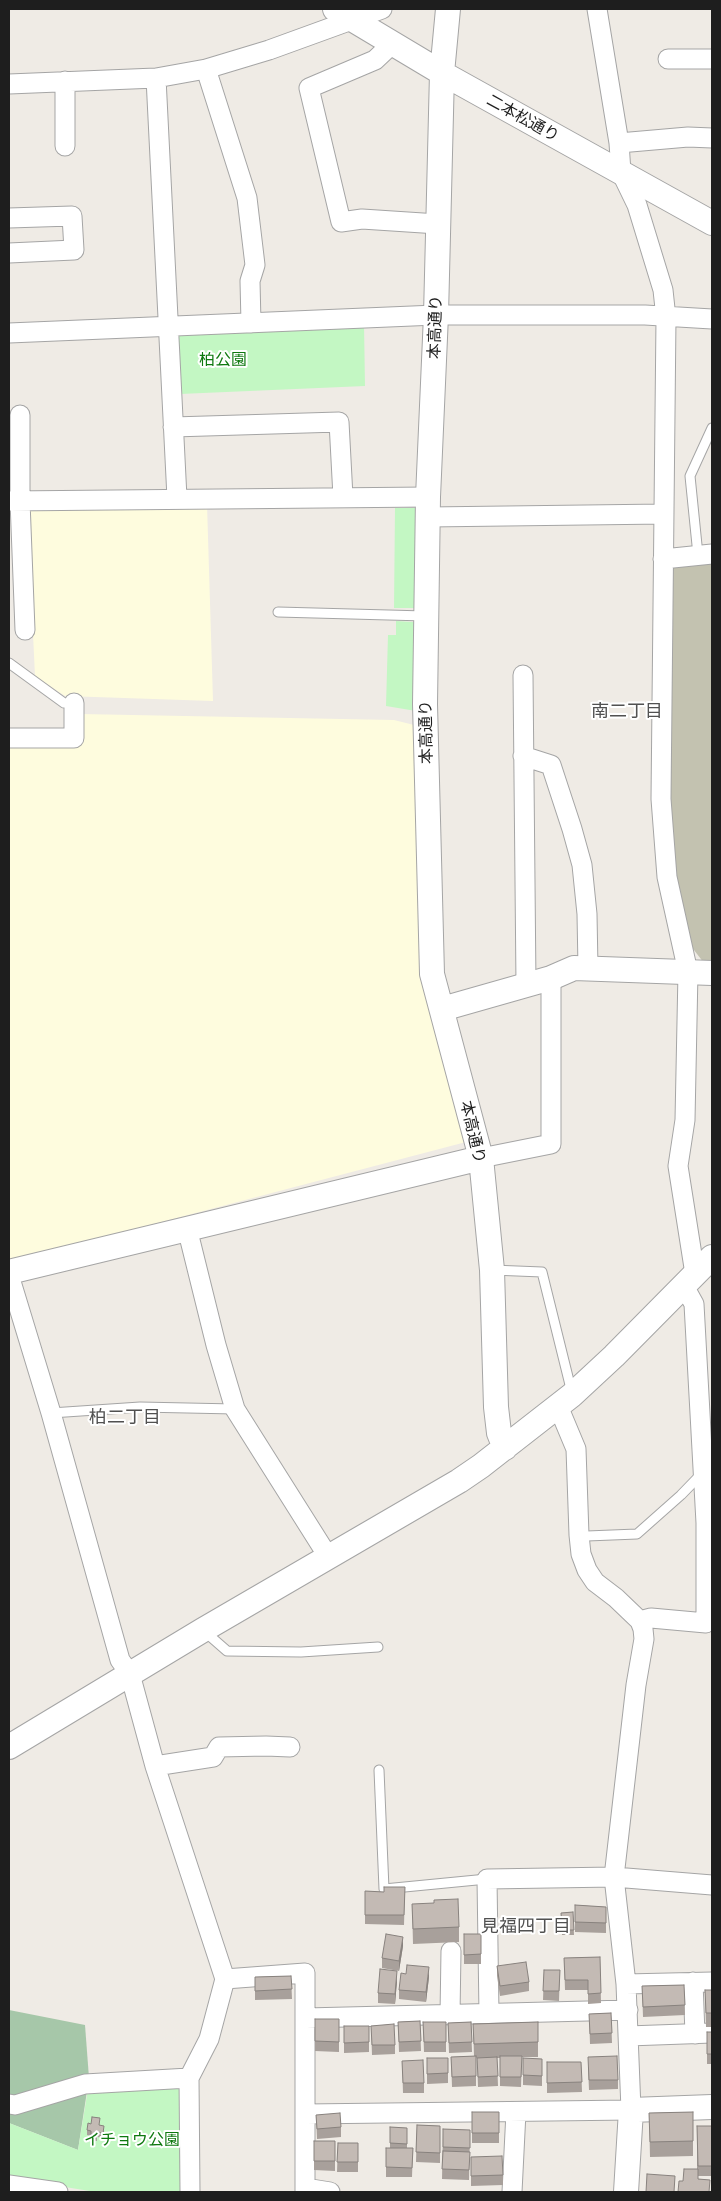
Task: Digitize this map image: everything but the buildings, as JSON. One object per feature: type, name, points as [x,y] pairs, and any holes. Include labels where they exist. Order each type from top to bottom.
[{"type":"street","points":[[9,84],[156,78],[206,69],[344,15],[382,9]]},
{"type":"street","name":"本高通り","points":[[448,9],[442,73],[426,616],[425,704],[432,974],[481,1158],[492,1270],[496,1407],[499,1434],[505,1448]]},
{"type":"street","points":[[597,9],[619,143],[621,172],[637,205],[662,290],[666,318],[661,800],[667,877],[688,972],[685,1120],[678,1166],[689,1280],[694,1304],[708,1468],[709,1524],[706,1623],[650,1618],[640,1621]]},
{"type":"street","name":"二本松通り","points":[[344,15],[442,73],[712,223]]},
{"type":"street","points":[[393,43],[375,60],[309,88],[341,222],[362,219],[438,224]]},
{"type":"street","points":[[668,59],[712,59]]},
{"type":"street","points":[[206,69],[248,198],[255,265],[250,281],[251,323]]},
{"type":"street","points":[[156,78],[177,498]]},
{"type":"street","points":[[65,81],[65,146]]},
{"type":"street","points":[[619,143],[688,137],[712,138]]},
{"type":"street","points":[[9,218],[72,216],[74,250],[9,253]]},
{"type":"street","points":[[9,332],[436,315],[645,316],[712,319]]},
{"type":"street","points":[[20,415],[14,501],[25,630]]},
{"type":"street","points":[[173,427],[339,422],[342,497]]},
{"type":"street","points":[[14,501],[342,497],[428,507],[664,514]]},
{"type":"street","points":[[663,560],[705,555]]},
{"type":"street","points":[[523,675],[526,985]]},
{"type":"street","points":[[9,738],[74,738],[74,703]]},
{"type":"street","points":[[523,756],[551,765],[572,829],[582,865],[587,914],[588,968]]},
{"type":"street","points":[[442,1008],[551,978],[574,968],[712,973]]},
{"type":"street","points":[[190,2192],[189,2078],[210,2038],[225,1980],[155,1766],[130,1674],[120,1660],[52,1413],[9,1274],[187,1228],[481,1158],[550,1144],[551,978]]},
{"type":"street","points":[[187,1228],[216,1345],[235,1409],[329,1558]]},
{"type":"street","points":[[9,1747],[203,1630],[459,1481],[505,1448],[565,1400],[614,1356],[712,1257]]},
{"type":"street","points":[[565,1400],[576,1449],[581,1554],[587,1570],[595,1582],[616,1598],[640,1621],[644,1639],[636,1685],[614,1877],[628,2010],[631,2110],[626,2192]]},
{"type":"street","points":[[155,1766],[213,1757],[219,1747],[290,1747]]},
{"type":"street","points":[[489,2014],[487,1879],[614,1877],[712,1885]]},
{"type":"street","points":[[450,2015],[451,1951]]},
{"type":"street","points":[[225,1980],[305,1973],[305,2190],[330,2192]]},
{"type":"street","points":[[628,2036],[703,2034],[693,1982]]},
{"type":"street","points":[[626,1984],[712,1982]]},
{"type":"street","points":[[306,2018],[628,2010]]},
{"type":"street","points":[[9,2104],[16,2104],[85,2084],[189,2078]]},
{"type":"street","points":[[306,2114],[516,2112],[712,2107]]},
{"type":"street","points":[[512,2192],[516,2112]]},
{"type":"street","points":[[9,2185],[58,2192]]},
{"type":"lane","points":[[705,555],[690,476],[712,428]]},
{"type":"lane","points":[[278,612],[426,616]]},
{"type":"lane","points":[[9,663],[64,703],[74,703]]},
{"type":"lane","points":[[492,1270],[542,1272],[565,1400]]},
{"type":"lane","points":[[52,1413],[140,1407],[235,1409]]},
{"type":"lane","points":[[579,1535],[637,1534],[708,1468]]},
{"type":"lane","points":[[203,1630],[227,1651],[301,1652],[378,1647]]},
{"type":"lane","points":[[379,1770],[384,1889],[487,1879]]},
{"type":"shaded area","points":[[207,504],[213,701],[65,696],[35,676],[27,507]]},
{"type":"shaded area","points":[[712,560],[712,964],[704,963],[687,941],[674,870],[668,799],[670,568],[678,562]]},
{"type":"shaded area","points":[[80,714],[394,720],[418,726],[423,976],[466,1142],[9,1262],[9,741],[80,742]]},
{"type":"green space","name":"柏公園","points":[[364,324],[365,386],[180,394],[177,336],[183,330]]},
{"type":"green space","points":[[395,508],[420,508],[419,608],[394,608]]},
{"type":"green space","points":[[396,621],[417,624],[416,711],[386,706],[388,635],[396,635]]},
{"type":"green space","points":[[9,2010],[85,2025],[89,2078],[78,2150],[9,2123]]},
{"type":"green space","name":"イチョウ公園","points":[[183,2087],[185,2192],[96,2192],[9,2178],[9,2123],[78,2150],[88,2089]]},
{"type":"district","name":"南二丁目","points":[[627,711]]},
{"type":"district","name":"柏二丁目","points":[[125,1417]]},
{"type":"district","name":"見福四丁目","points":[[526,1926]]}]
